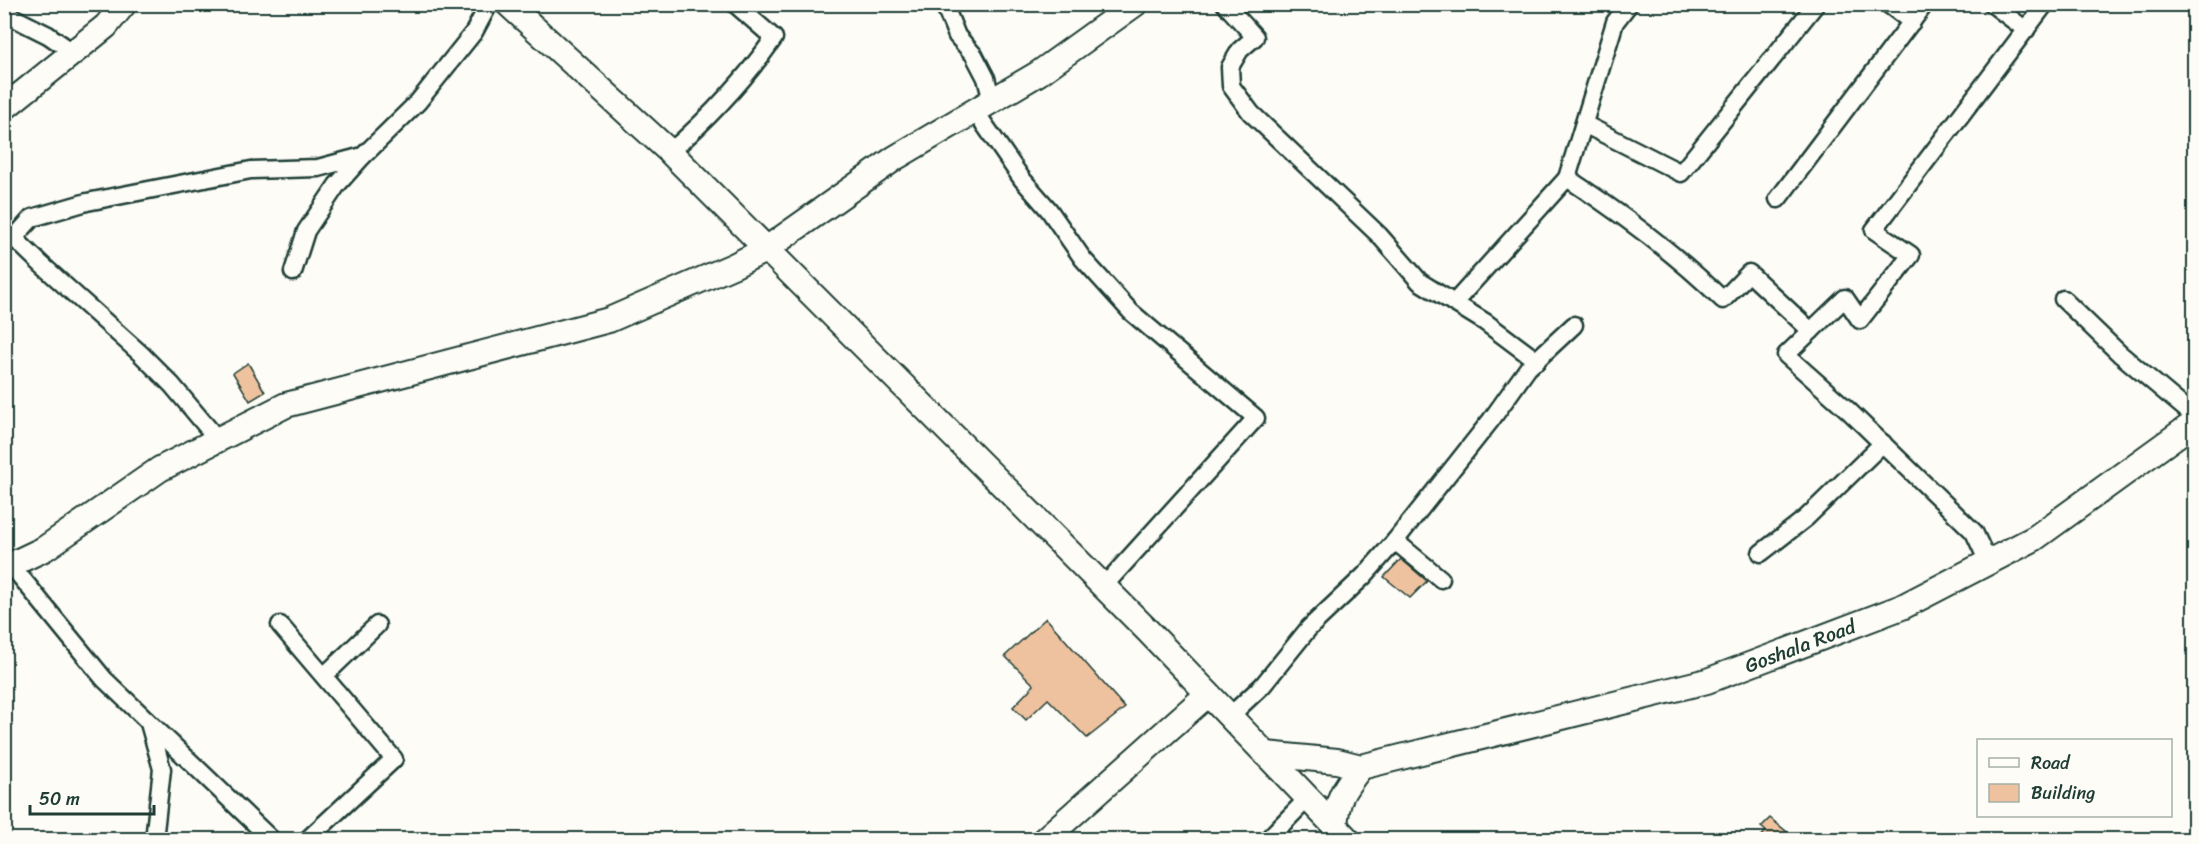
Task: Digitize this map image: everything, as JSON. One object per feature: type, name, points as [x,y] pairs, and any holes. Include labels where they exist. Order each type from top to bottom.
[{"type":"main road","points":[[4,108],[106,26],[124,4]]},
{"type":"main road","points":[[508,4],[670,152],[765,250],[1103,587],[1341,833]]},
{"type":"main road","points":[[8,566],[44,549],[160,469],[286,405],[609,320],[735,265],[765,250],[895,158],[1039,73],[1135,4]]},
{"type":"main road","name":"Goshala Road","points":[[1361,767],[1707,681],[1902,607],[2034,538],[2194,423]]},
{"type":"main road","points":[[1044,840],[1208,694]]},
{"type":"main road","points":[[1266,754],[1337,761],[1361,767],[1336,804],[1341,833]]},
{"type":"street","points":[[293,272],[306,231],[338,184],[417,102],[474,32],[489,4]]},
{"type":"street","points":[[670,152],[705,122],[759,60],[774,38],[735,4]]},
{"type":"street","points":[[944,4],[957,36],[974,55],[986,78],[983,106],[1022,179],[1049,210],[1083,259],[1131,312],[1256,418],[1103,587]]},
{"type":"street","points":[[1225,4],[1255,38],[1240,50],[1230,68],[1231,86],[1251,113],[1378,235],[1420,282],[1537,361]]},
{"type":"street","points":[[1454,303],[1567,178],[1615,22],[1629,4]]},
{"type":"street","points":[[1584,124],[1681,173],[1816,4]]},
{"type":"street","points":[[1888,4],[1912,22]]},
{"type":"street","points":[[1778,199],[1925,4]]},
{"type":"street","points":[[1992,4],[2026,30]]},
{"type":"street","points":[[1988,562],[1974,532],[1883,443],[1786,355],[1845,298],[1860,320],[1911,255],[1874,230],[2045,4]]},
{"type":"street","points":[[4,13],[48,35],[74,53]]},
{"type":"street","points":[[218,440],[172,385],[141,354],[9,235],[32,218],[87,202],[251,170],[318,168],[363,156]]},
{"type":"street","points":[[1567,178],[1602,201],[1689,267],[1723,300],[1749,273],[1811,331]]},
{"type":"street","points":[[2063,299],[2120,354],[2194,416]]},
{"type":"street","points":[[1230,716],[1263,685],[1309,628],[1364,576],[1395,541],[1491,420],[1528,369],[1574,325]]},
{"type":"street","points":[[1761,554],[1806,518],[1883,443]]},
{"type":"street","points":[[1395,541],[1441,579]]},
{"type":"street","points":[[8,566],[104,679],[272,840]]},
{"type":"street","points":[[324,676],[377,625]]},
{"type":"street","points":[[280,626],[394,759],[308,840]]},
{"type":"street","points":[[148,720],[162,769],[154,840]]},
{"type":"street","points":[[1267,840],[1308,798]]},
{"type":"building","points":[[248,363],[265,392],[250,401],[233,373]]},
{"type":"building","points":[[1401,559],[1427,581],[1410,598],[1384,577]]},
{"type":"building","points":[[1046,618],[1125,708],[1087,738],[1048,699],[1026,720],[1013,707],[1034,685],[1005,656]]},
{"type":"building","points":[[1770,818],[1797,840],[1758,840],[1766,831],[1761,827]]}]
